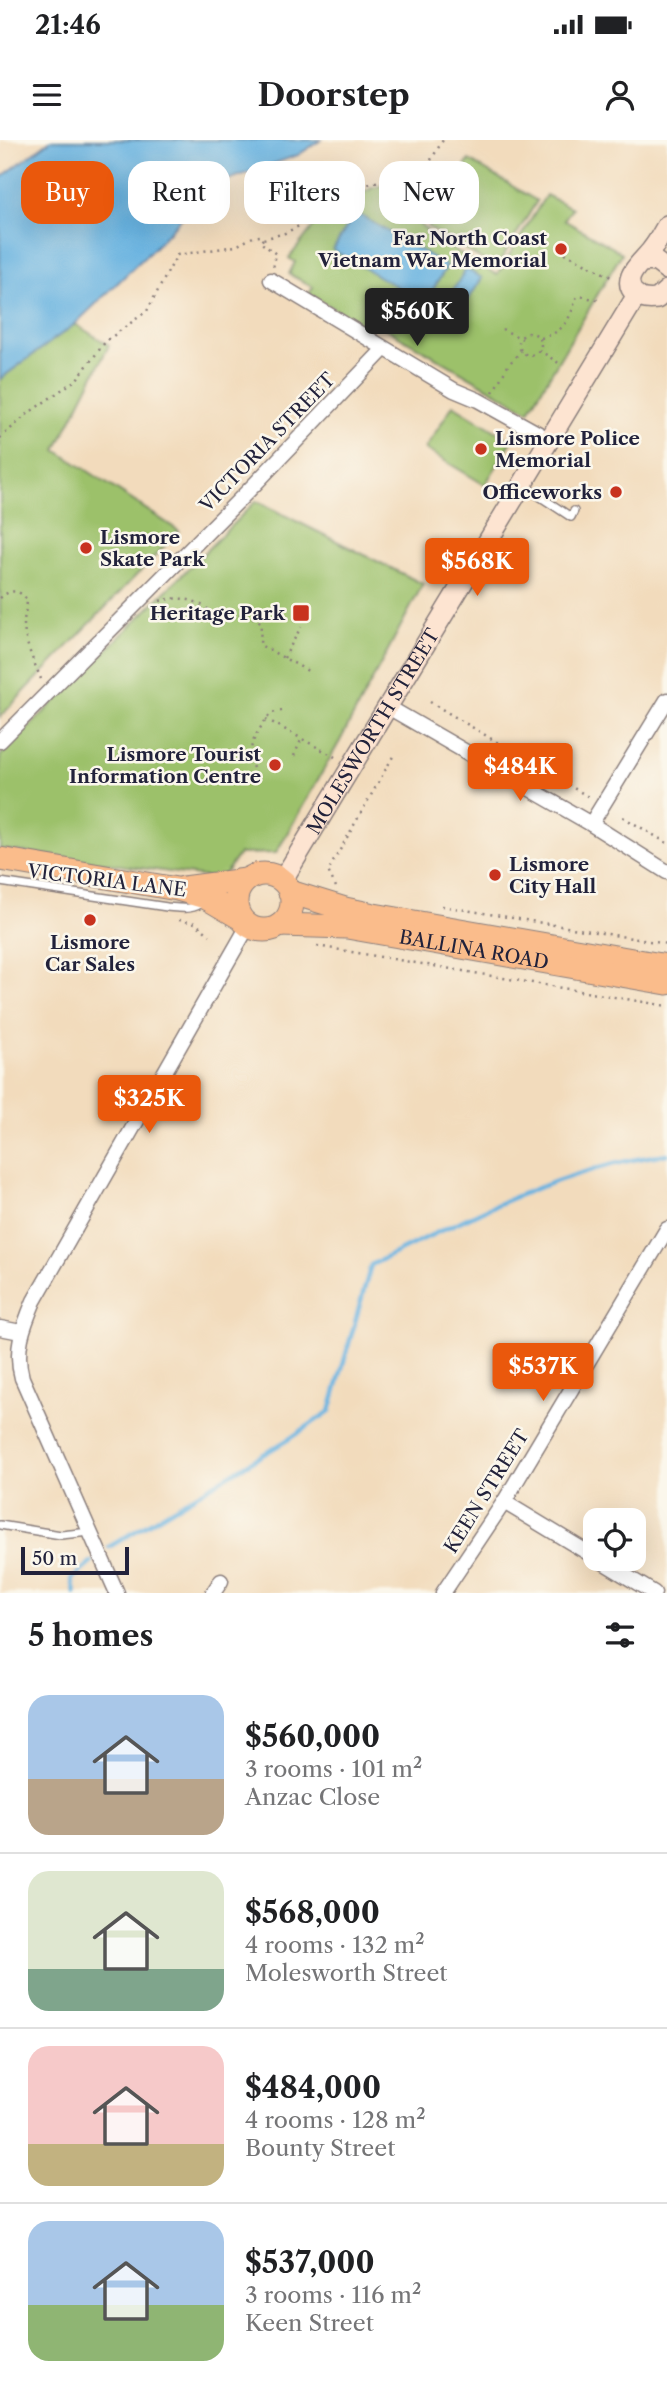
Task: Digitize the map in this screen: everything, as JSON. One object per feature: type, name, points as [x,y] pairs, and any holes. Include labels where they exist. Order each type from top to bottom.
[{"type":"main road","points":[[0,859],[177,889],[205,897],[264,930],[281,925],[292,907],[286,886],[268,874],[260,874],[246,880],[177,889]]},
{"type":"main road","points":[[244,921],[236,909],[237,893],[246,880]]},
{"type":"main road","name":"BALLINA ROAD","points":[[286,886],[336,906],[374,915],[667,966]]},
{"type":"main road","name":"BALLINA ROAD","points":[[281,925],[347,927],[667,983]]},
{"type":"street","points":[[664,297],[646,300],[637,295],[631,287],[630,277],[667,225]]},
{"type":"street","points":[[641,262],[655,261],[667,270]]},
{"type":"street","points":[[271,280],[454,390],[478,400],[550,440]]},
{"type":"street","name":"MOLESWORTH STREET","points":[[286,886],[388,707],[637,295]]},
{"type":"street","name":"VICTORIA STREET","points":[[0,741],[256,483],[384,349]]},
{"type":"street","points":[[591,824],[667,700]]},
{"type":"street","points":[[388,707],[591,824],[667,872]]},
{"type":"street","points":[[117,1593],[22,1378],[18,1357],[22,1332],[41,1289],[244,921]]},
{"type":"street","name":"KEEN STREET","points":[[443,1593],[504,1502],[667,1229]]},
{"type":"street","points":[[0,1328],[22,1332]]},
{"type":"street","points":[[504,1502],[583,1550]]},
{"type":"street","points":[[618,1571],[654,1593]]},
{"type":"lane","points":[[522,485],[571,517],[574,511]]},
{"type":"lane","name":"VICTORIA LANE","points":[[0,882],[165,907],[198,907],[205,897]]},
{"type":"lane","points":[[0,1525],[61,1535],[90,1532]]},
{"type":"path","points":[[0,438],[30,412],[77,379],[106,341],[147,311],[177,255],[236,246],[253,237],[260,236],[263,239],[285,233],[313,219],[368,184],[425,170],[443,140]]},
{"type":"path","points":[[263,239],[260,242],[276,254],[271,280]]},
{"type":"path","points":[[565,253],[611,277]]},
{"type":"path","points":[[541,338],[557,332],[566,324],[576,298],[580,296],[598,300]]},
{"type":"path","points":[[502,329],[522,339]]},
{"type":"path","points":[[530,333],[536,334],[541,338],[542,345],[530,356],[521,351],[519,345],[522,339],[530,333]]},
{"type":"path","points":[[539,350],[560,364]]},
{"type":"path","points":[[492,394],[509,364],[521,351]]},
{"type":"path","points":[[0,598],[12,590],[27,600],[25,633],[47,692]]},
{"type":"path","points":[[146,593],[158,602],[169,598],[198,602],[214,615],[240,614],[255,617],[261,623],[260,645],[308,671]]},
{"type":"path","points":[[284,658],[301,628]]},
{"type":"path","points":[[430,702],[592,799]]},
{"type":"path","points":[[253,768],[250,759],[251,744],[271,713],[286,710]]},
{"type":"path","points":[[267,719],[335,757]]},
{"type":"path","points":[[294,756],[302,738]]},
{"type":"path","name":"MOLESWORTH STREET","points":[[337,889],[328,871],[395,753]]},
{"type":"path","points":[[623,817],[667,844]]},
{"type":"path","name":"BALLINA ROAD","points":[[433,905],[667,944]]},
{"type":"path","points":[[314,946],[667,1006]]},
{"type":"green space","points":[[479,166],[537,201],[496,268],[428,227],[430,224],[479,224]]},
{"type":"green space","points":[[379,186],[379,224],[421,224],[428,231],[427,234],[497,275],[546,195],[572,208],[564,220],[622,253],[529,411],[369,319],[364,326],[309,294],[313,287],[289,274],[295,262],[289,258],[315,224],[365,224],[365,192]]},
{"type":"green space","points":[[75,324],[109,345],[56,450],[179,531],[0,717],[0,379]]},
{"type":"green space","points":[[453,405],[512,441],[485,485],[425,449]]},
{"type":"green space","name":"Heritage Park","points":[[256,501],[423,584],[340,741],[276,853],[239,854],[221,879],[0,849],[0,756]]},
{"type":"water","points":[[51,140],[321,140],[298,155],[281,161],[244,161],[244,174],[230,179],[230,161],[128,161],[128,224],[176,224],[75,324],[0,379],[0,178],[21,162],[21,224],[114,224],[114,161],[23,161]]},
{"type":"water","points":[[365,218],[447,266],[425,303],[333,250],[348,224],[365,224]]},
{"type":"water","points":[[466,269],[482,278],[452,325],[437,317]]},
{"type":"waterway","points":[[109,1547],[289,1439],[330,1411],[371,1265],[514,1197],[589,1171],[667,1154]]},
{"type":"waterway","points":[[75,1593],[72,1579],[92,1562]]},
{"type":"place","name":"Far North Coast Vietnam War Memorial","points":[[561,249]]},
{"type":"place","name":"Lismore Police Memorial","points":[[481,449]]},
{"type":"place","name":"Officeworks","points":[[616,492]]},
{"type":"place","name":"Lismore Skate Park","points":[[86,548]]},
{"type":"place","name":"Heritage Park","points":[[301,613]]},
{"type":"place","name":"Lismore Tourist Information Centre","points":[[275,765]]},
{"type":"place","name":"Lismore City Hall","points":[[495,875]]},
{"type":"place","name":"Lismore Car Sales","points":[[90,920]]}]
